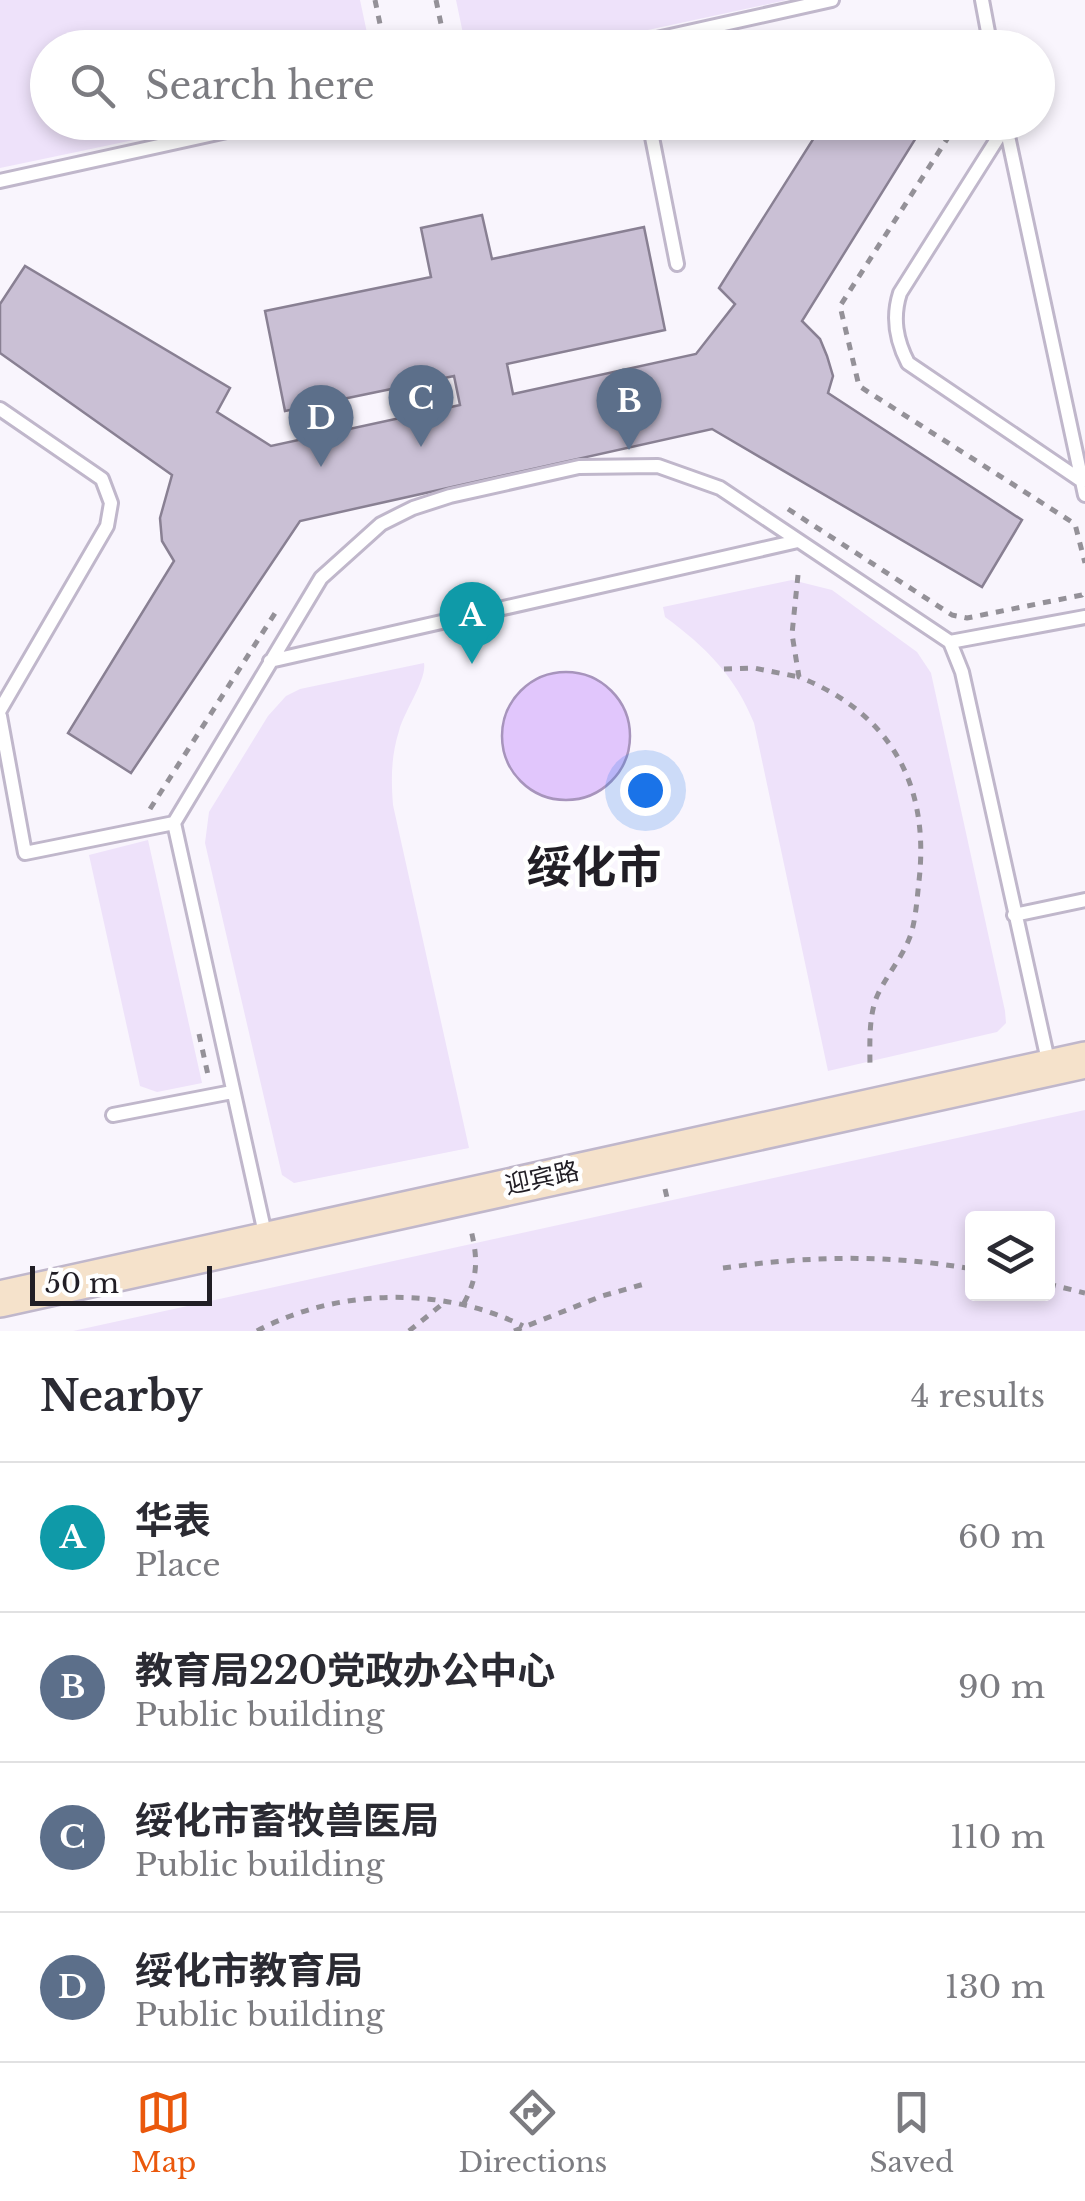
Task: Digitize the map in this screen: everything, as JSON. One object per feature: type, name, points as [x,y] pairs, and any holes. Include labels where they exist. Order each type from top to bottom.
[{"type":"main road","name":"迎宾路","points":[[0,1299],[1085,1060]]},
{"type":"lane","points":[[702,30],[832,0]]},
{"type":"lane","points":[[982,0],[988,30]]},
{"type":"lane","points":[[0,181],[186,140]]},
{"type":"lane","points":[[652,140],[676,264]]},
{"type":"lane","points":[[996,140],[900,293],[895,309],[900,348],[908,362],[1082,480]]},
{"type":"lane","points":[[1009,140],[1085,495]]},
{"type":"lane","points":[[0,409],[102,479],[108,490],[110,515],[0,713],[25,854],[174,823]]},
{"type":"lane","points":[[266,1238],[174,823],[321,578],[350,548],[381,524],[412,508],[580,467],[658,466],[720,488],[950,642],[962,672],[1050,1068]]},
{"type":"lane","points":[[270,661],[798,541]]},
{"type":"lane","points":[[950,642],[1085,617]]},
{"type":"lane","points":[[1014,915],[1085,900]]},
{"type":"lane","points":[[113,1115],[232,1092]]},
{"type":"path","points":[[375,0],[381,30]]},
{"type":"path","points":[[436,0],[442,30]]},
{"type":"path","points":[[777,501],[952,615],[966,618],[1082,595],[1085,591]]},
{"type":"path","points":[[798,574],[792,634],[799,677]]},
{"type":"path","points":[[149,811],[287,595]]},
{"type":"path","points":[[724,668],[754,668],[799,677],[838,694],[879,728],[901,762],[918,808],[922,859],[916,914],[903,953],[875,1002],[870,1070]]},
{"type":"path","points":[[665,1189],[668,1202]]},
{"type":"path","points":[[464,1303],[478,1265],[471,1230]]},
{"type":"path","points":[[723,1268],[828,1256],[965,1268]]},
{"type":"path","points":[[514,1331],[648,1283]]},
{"type":"path","points":[[1055,1286],[1085,1294]]},
{"type":"path","points":[[257,1331],[310,1310],[388,1298],[464,1303],[496,1312],[523,1326]]},
{"type":"path","points":[[409,1331],[447,1300]]},
{"type":"shaded area","points":[[0,0],[360,0],[366,30],[30,30],[30,140],[134,140],[0,168]]},
{"type":"shaded area","points":[[456,0],[787,0],[648,30],[462,30]]},
{"type":"shaded area","points":[[792,580],[832,590],[917,652],[931,673],[1005,1011],[1006,1023],[997,1032],[828,1071],[754,723],[728,677],[706,651],[665,617],[663,607]]},
{"type":"shaded area","points":[[424,663],[422,678],[396,740],[393,805],[469,1148],[294,1183],[282,1175],[205,843],[209,812],[268,716],[286,696],[300,689]]},
{"type":"shaded area","points":[[566,672],[590,677],[611,691],[625,712],[630,736],[625,760],[611,781],[590,795],[566,800],[542,795],[521,781],[507,760],[502,736],[507,712],[521,691],[542,677]]},
{"type":"shaded area","points":[[148,840],[202,1083],[157,1092],[140,1086],[89,855]]},
{"type":"shaded area","points":[[1085,1110],[1085,1331],[73,1331]]},
{"type":"building","points":[[813,140],[915,140],[802,321],[820,339],[827,356],[833,376],[828,393],[1022,520],[982,587],[712,429],[300,521],[131,773],[68,733],[174,561],[162,541],[160,518],[172,475],[0,353],[0,304],[25,266],[230,388],[217,412],[271,446],[460,405],[454,376],[285,411],[265,311],[431,277],[421,228],[482,215],[492,259],[644,227],[665,330],[507,364],[513,394],[696,354],[735,304],[719,288]]},
{"type":"place","name":"绥化市畜牧兽医局","points":[[421,447]]},
{"type":"place","name":"教育局220党政办公中心","points":[[629,450]]},
{"type":"place","name":"绥化市教育局","points":[[321,467]]},
{"type":"place","name":"华表","points":[[472,664]]},
{"type":"district","name":"绥化市","points":[[594,867]]}]
